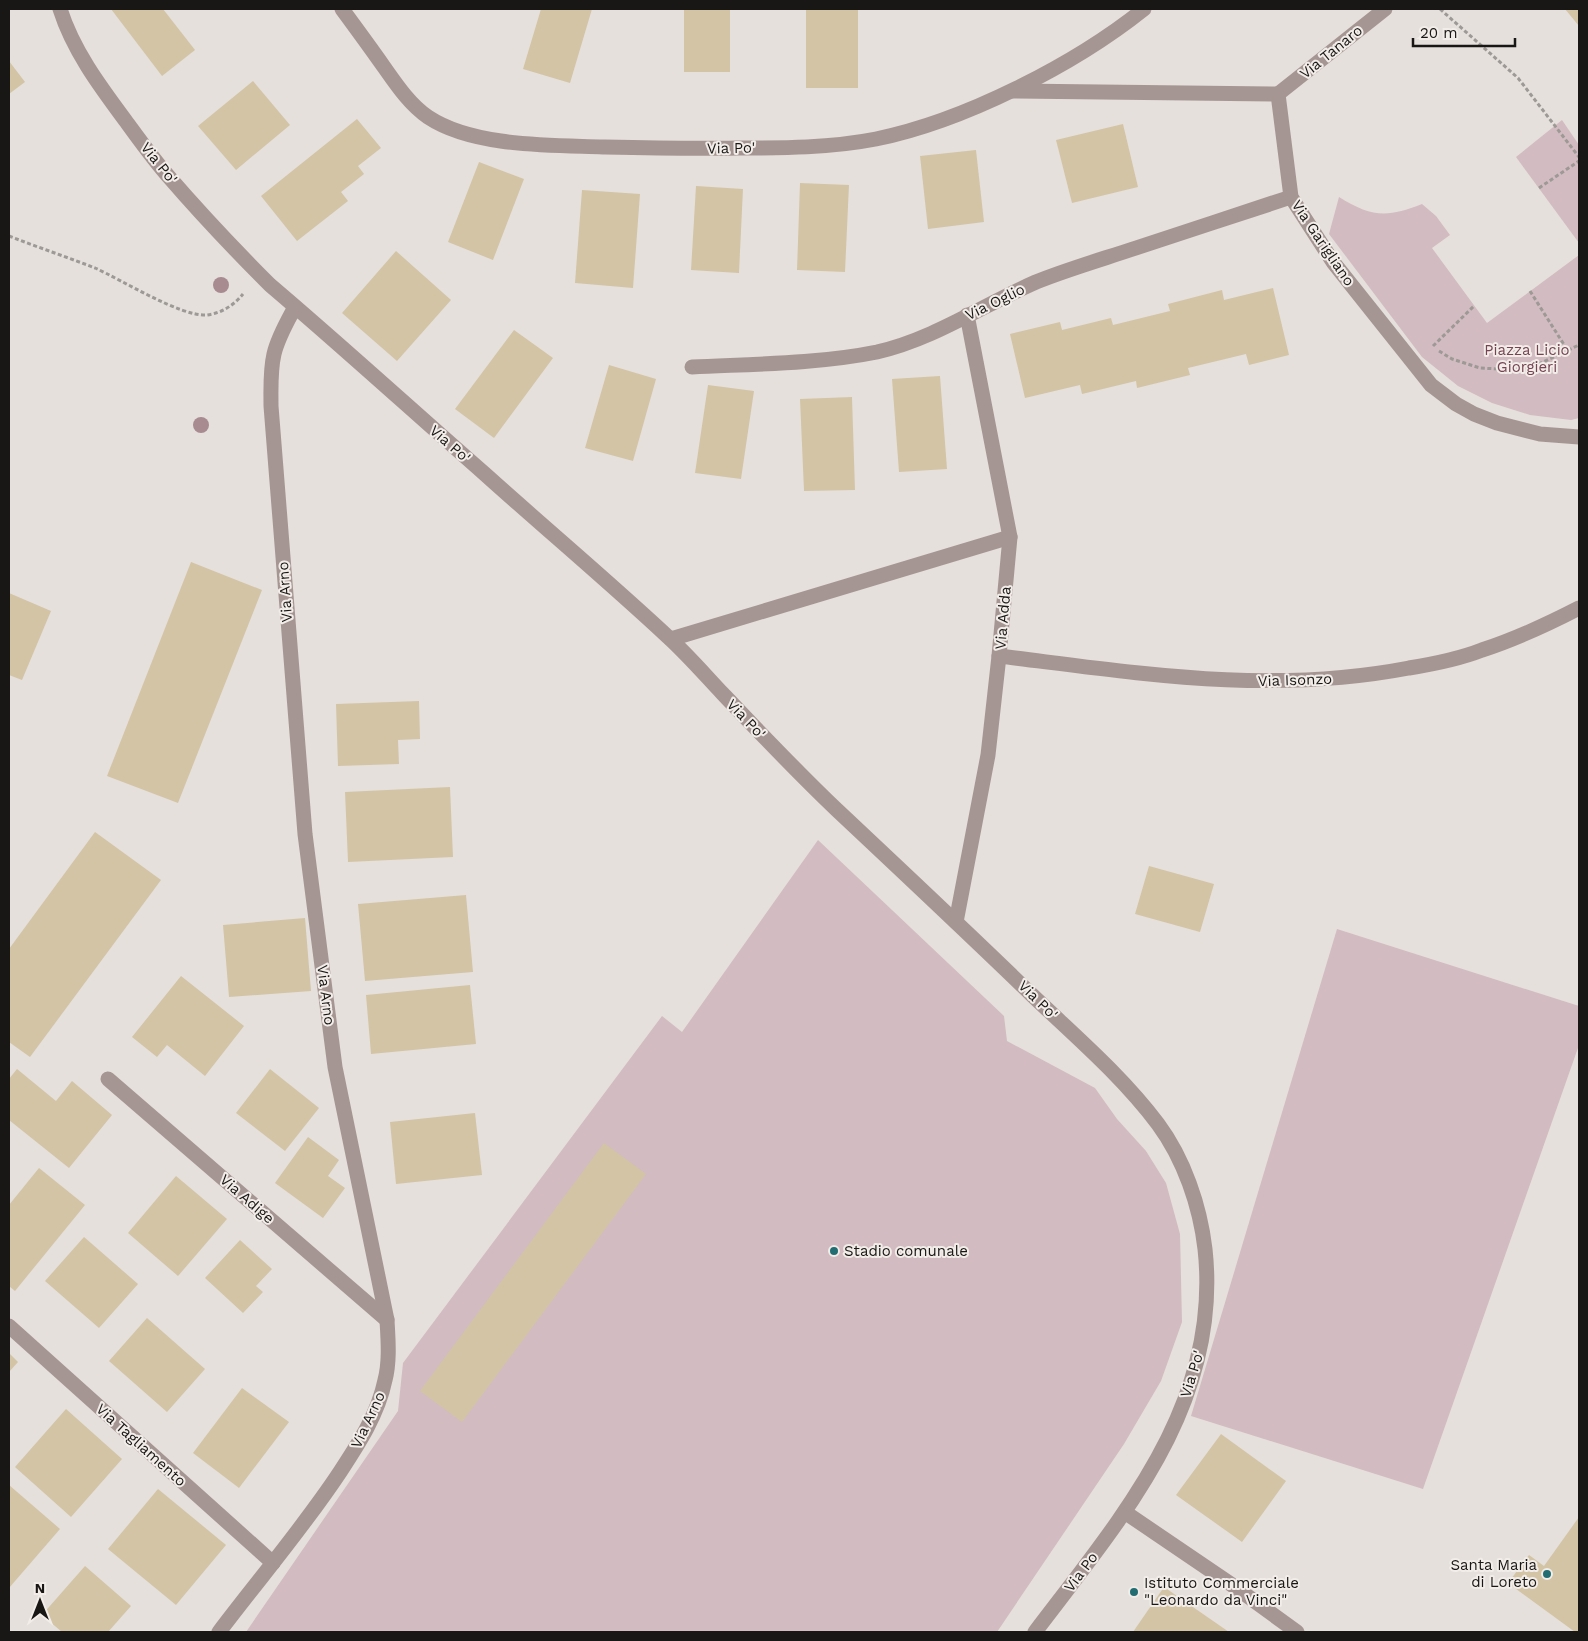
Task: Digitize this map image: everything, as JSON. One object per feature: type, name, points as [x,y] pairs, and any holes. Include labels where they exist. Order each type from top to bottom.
[{"type":"street","name":"Via Po'","points":[[60,9],[80,54],[113,104],[168,176],[258,274],[671,639],[799,774],[956,922],[1131,1092],[1158,1125],[1171,1144],[1188,1182],[1201,1225],[1207,1272],[1204,1326],[1198,1360],[1169,1438],[1153,1470],[1126,1513]]},
{"type":"street","name":"Via Po'","points":[[342,9],[409,99],[427,116],[464,134],[514,142],[672,149],[777,148],[830,145],[875,139],[917,129],[1009,91],[1074,57],[1118,29],[1144,9]]},
{"type":"street","name":"Via Tanaro","points":[[1278,94],[1385,9]]},
{"type":"street","points":[[1009,91],[1278,94]]},
{"type":"street","name":"Via Garigliano","points":[[1278,94],[1291,197],[1333,262],[1431,385],[1456,404],[1474,414],[1497,423],[1540,434],[1579,437]]},
{"type":"street","name":"Via Oglio","points":[[692,368],[831,359],[878,352],[924,337],[1037,282],[1291,197]]},
{"type":"street","name":"Via Arno","points":[[219,1632],[325,1495],[363,1437],[386,1380],[388,1353],[387,1320],[335,1067],[304,834],[271,406],[271,377],[274,355],[282,331],[295,307]]},
{"type":"street","name":"Via Adda","points":[[956,922],[988,755],[1010,536],[967,316]]},
{"type":"street","points":[[671,639],[1010,536]]},
{"type":"street","name":"Via Isonzo","points":[[999,656],[1112,671],[1206,680],[1286,681],[1370,675],[1442,662],[1482,651],[1579,608]]},
{"type":"street","name":"Via Adige","points":[[108,1079],[387,1320]]},
{"type":"street","name":"Via Tagliamento","points":[[9,1326],[273,1563]]},
{"type":"street","points":[[1126,1513],[1296,1632]]},
{"type":"street","name":"Via Po","points":[[1035,1632],[1126,1513]]},
{"type":"path","points":[[1440,9],[1518,78],[1579,157]]},
{"type":"path","points":[[1539,188],[1579,161]]},
{"type":"path","points":[[9,236],[97,269],[177,308],[206,315],[221,312],[232,305],[258,274]]},
{"type":"path","points":[[1530,291],[1568,351]]},
{"type":"path","points":[[1474,306],[1432,348],[1452,359],[1480,368],[1518,370],[1541,364],[1579,346]]},
{"type":"green space","points":[[1562,120],[1579,145],[1579,243],[1516,157]]},
{"type":"green space","name":"Piazza Licio Giorgieri","points":[[1339,197],[1350,204],[1370,212],[1379,213],[1399,212],[1422,204],[1436,216],[1450,235],[1432,248],[1487,323],[1579,255],[1579,418],[1571,420],[1530,415],[1492,403],[1458,386],[1422,357],[1329,234]]},
{"type":"green space","name":"Stadio comunale","points":[[818,840],[1004,1016],[1007,1041],[1095,1088],[1117,1119],[1146,1151],[1166,1183],[1180,1234],[1182,1322],[1161,1381],[1124,1444],[997,1632],[246,1632],[398,1411],[403,1363],[662,1016],[682,1032]]},
{"type":"green space","points":[[1337,929],[1579,1006],[1579,1045],[1423,1489],[1191,1416]]},
{"type":"building","points":[[111,9],[163,9],[195,50],[162,76]]},
{"type":"building","points":[[541,9],[592,9],[570,83],[523,69]]},
{"type":"building","points":[[684,9],[730,9],[730,72],[684,72]]},
{"type":"building","points":[[806,9],[858,9],[858,88],[806,88]]},
{"type":"building","points":[[1565,9],[1579,9],[1579,26]]},
{"type":"building","points":[[9,61],[25,82],[9,94]]},
{"type":"building","points":[[253,81],[290,125],[236,170],[198,126]]},
{"type":"building","points":[[357,119],[381,148],[358,166],[364,174],[341,192],[348,201],[297,241],[261,196]]},
{"type":"building","points":[[1123,124],[1138,187],[1072,203],[1056,140]]},
{"type":"building","points":[[976,150],[984,222],[928,229],[920,156]]},
{"type":"building","points":[[479,162],[524,179],[493,260],[448,242]]},
{"type":"building","points":[[800,183],[849,185],[845,272],[797,270]]},
{"type":"building","points":[[696,186],[743,189],[739,273],[691,270]]},
{"type":"building","points":[[582,190],[640,194],[633,288],[575,283]]},
{"type":"building","points":[[396,251],[451,300],[397,361],[342,313]]},
{"type":"building","points":[[1273,288],[1289,355],[1249,365],[1246,354],[1188,368],[1190,375],[1137,388],[1136,381],[1082,394],[1080,385],[1025,398],[1010,334],[1060,322],[1062,330],[1111,318],[1113,325],[1170,311],[1168,304],[1222,290],[1224,300]]},
{"type":"building","points":[[514,330],[553,358],[494,438],[455,409]]},
{"type":"building","points":[[609,365],[656,379],[633,461],[585,448]]},
{"type":"building","points":[[940,376],[947,469],[899,472],[892,379]]},
{"type":"building","points":[[708,385],[754,391],[741,479],[695,473]]},
{"type":"building","points":[[852,397],[855,490],[804,491],[800,399]]},
{"type":"building","points":[[191,562],[262,590],[178,803],[107,776]]},
{"type":"building","points":[[9,593],[51,611],[22,680],[9,675]]},
{"type":"building","points":[[419,701],[420,739],[398,740],[399,764],[338,766],[336,704]]},
{"type":"building","points":[[450,787],[453,857],[348,862],[345,792]]},
{"type":"building","points":[[95,832],[161,880],[30,1057],[9,1042],[9,949]]},
{"type":"building","points":[[1149,866],[1214,884],[1200,932],[1135,914]]},
{"type":"building","points":[[466,895],[473,972],[365,981],[358,904]]},
{"type":"building","points":[[305,918],[311,991],[229,997],[223,925]]},
{"type":"building","points":[[181,976],[244,1026],[205,1076],[167,1045],[157,1057],[132,1037]]},
{"type":"building","points":[[470,985],[476,1044],[371,1054],[366,995]]},
{"type":"building","points":[[17,1069],[56,1101],[72,1081],[112,1115],[69,1168],[9,1120],[9,1079]]},
{"type":"building","points":[[270,1069],[319,1108],[285,1151],[236,1113]]},
{"type":"building","points":[[475,1113],[482,1175],[396,1184],[390,1122]]},
{"type":"building","points":[[308,1137],[339,1160],[328,1176],[345,1188],[323,1218],[275,1183]]},
{"type":"building","points":[[604,1143],[646,1174],[462,1422],[420,1391]]},
{"type":"building","points":[[39,1168],[85,1205],[15,1291],[9,1286],[9,1205]]},
{"type":"building","points":[[176,1176],[227,1219],[178,1276],[128,1233]]},
{"type":"building","points":[[84,1237],[138,1284],[99,1328],[45,1281]]},
{"type":"building","points":[[240,1240],[272,1269],[256,1286],[263,1292],[243,1313],[205,1278]]},
{"type":"building","points":[[147,1318],[205,1369],[167,1412],[109,1361]]},
{"type":"building","points":[[9,1353],[18,1362],[9,1372]]},
{"type":"building","points":[[242,1388],[289,1422],[239,1488],[193,1453]]},
{"type":"building","points":[[66,1409],[122,1459],[71,1517],[15,1467]]},
{"type":"building","points":[[1221,1434],[1286,1481],[1242,1542],[1176,1495]]},
{"type":"building","points":[[9,1485],[60,1529],[9,1588]]},
{"type":"building","points":[[158,1489],[226,1545],[176,1605],[108,1549]]},
{"type":"building","name":"Santa Maria di Loreto","points":[[1579,1517],[1579,1632],[1575,1632],[1508,1583],[1529,1555],[1544,1566]]},
{"type":"building","points":[[85,1566],[131,1606],[108,1632],[62,1632],[42,1615]]},
{"type":"building","points":[[1164,1587],[1229,1632],[1133,1632]]},
{"type":"place","name":"Stadio comunale","points":[[834,1251]]},
{"type":"place","name":"Santa Maria di Loreto","points":[[1547,1574]]},
{"type":"place","name":"Istituto Commerciale \"Leonardo da Vinci\"","points":[[1134,1592]]}]
